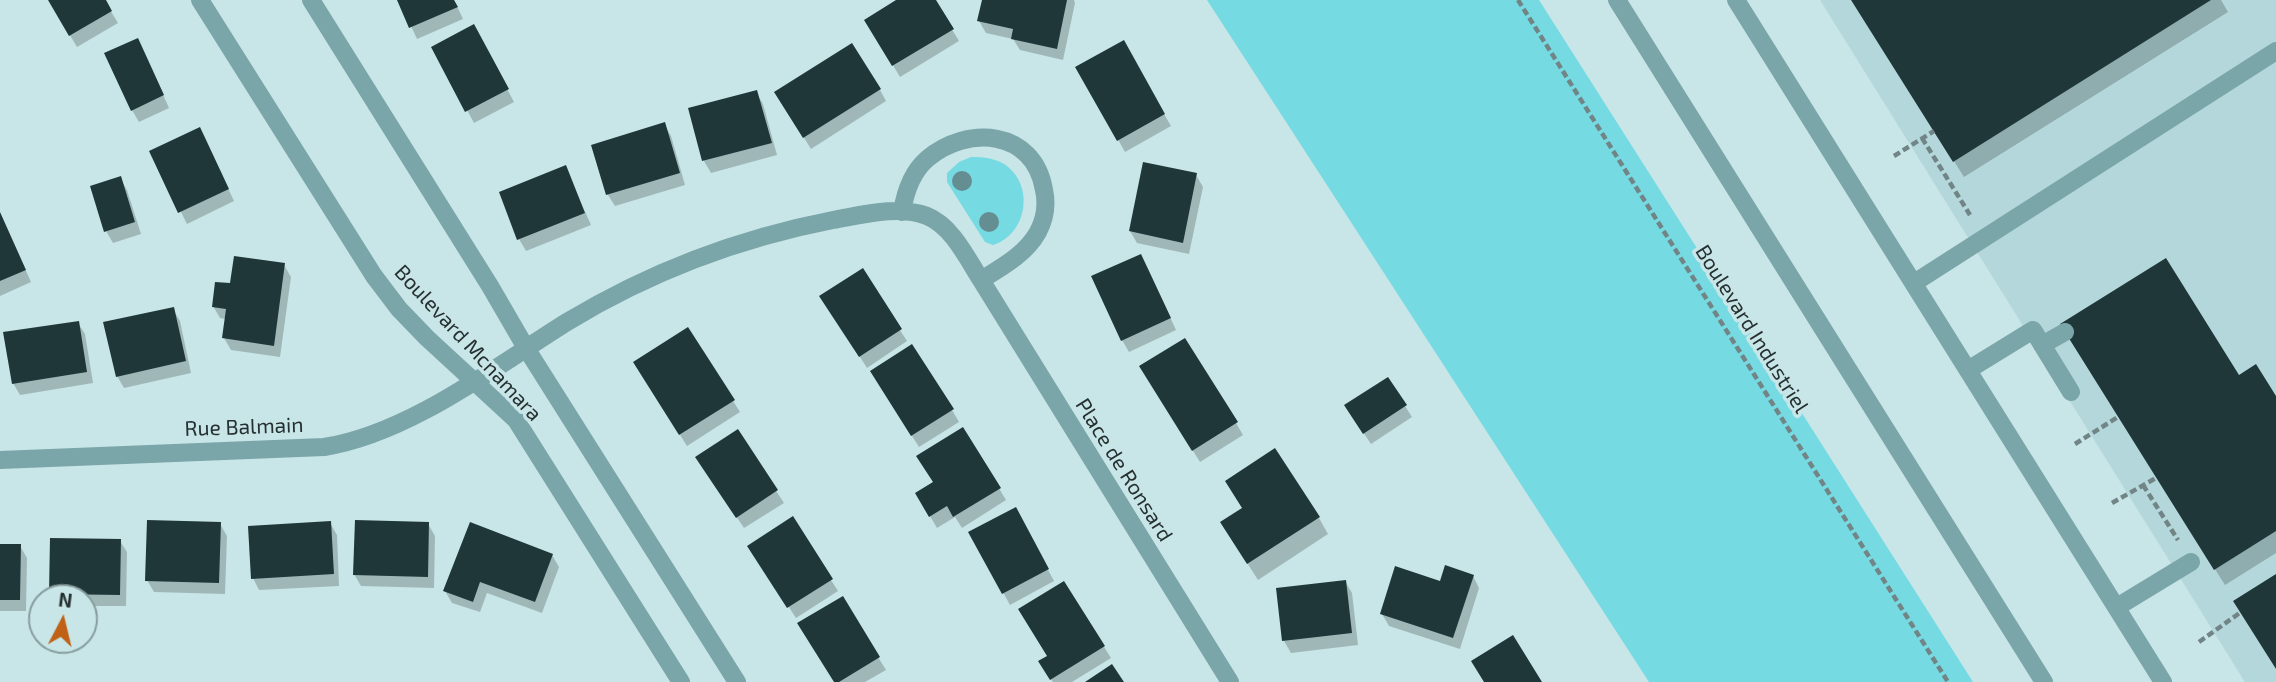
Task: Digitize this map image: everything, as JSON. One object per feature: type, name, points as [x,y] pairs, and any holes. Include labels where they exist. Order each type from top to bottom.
[{"type":"street","name":"Boulevard Mcnamara","points":[[200,0],[374,276],[411,321],[516,420],[681,682]]},
{"type":"street","name":"Boulevard Mcnamara","points":[[311,0],[737,682]]},
{"type":"street","points":[[1617,0],[2044,682]]},
{"type":"street","points":[[1737,0],[2163,682]]},
{"type":"street","points":[[1914,283],[2276,51]]},
{"type":"street","points":[[902,212],[916,172],[926,160],[950,144],[972,137],[996,138],[1027,155],[1044,185],[1046,197],[1043,220],[1038,232],[1024,250],[981,280]]},
{"type":"street","name":"Place de Ronsard","points":[[474,380],[621,293],[699,258],[744,242],[823,222],[880,212],[902,212],[929,217],[939,223],[958,246],[981,280],[1230,682]]},
{"type":"street","points":[[1968,370],[2033,330],[2071,392]]},
{"type":"street","points":[[2042,345],[2065,332]]},
{"type":"street","name":"Rue Balmain","points":[[0,460],[324,447],[347,443],[382,431],[474,380]]},
{"type":"street","points":[[2117,607],[2190,562]]},
{"type":"path","name":"Boulevard Industriel","points":[[1518,0],[1948,682]]},
{"type":"path","points":[[1894,156],[1934,131]]},
{"type":"path","points":[[1922,138],[1967,209]]},
{"type":"path","points":[[2075,444],[2118,417]]},
{"type":"path","points":[[2112,503],[2155,478]]},
{"type":"path","points":[[2143,485],[2180,544]]},
{"type":"path","points":[[2199,642],[2241,612]]},
{"type":"shaded area","points":[[1207,0],[1539,0],[1973,682],[1649,682]]},
{"type":"shaded area","points":[[1820,0],[2276,0],[2276,682],[2245,682]]},
{"type":"shaded area","points":[[971,157],[990,159],[1007,166],[1016,175],[1024,198],[1023,210],[1013,232],[993,245],[985,242],[947,182],[947,173],[959,162]]},
{"type":"building","points":[[48,0],[106,0],[112,11],[69,36]]},
{"type":"building","points":[[397,0],[454,0],[458,7],[409,28]]},
{"type":"building","points":[[896,0],[936,0],[954,29],[892,66],[864,20]]},
{"type":"building","points":[[982,0],[1067,0],[1057,49],[1011,39],[1013,29],[977,21]]},
{"type":"building","points":[[1851,0],[2211,0],[1953,162]]},
{"type":"building","points":[[474,24],[509,89],[465,112],[431,47]]},
{"type":"building","points":[[138,38],[164,95],[131,111],[104,53]]},
{"type":"building","points":[[1124,40],[1165,114],[1117,141],[1075,67]]},
{"type":"building","points":[[852,43],[881,89],[803,138],[774,92]]},
{"type":"building","points":[[757,90],[772,143],[702,161],[688,108]]},
{"type":"building","points":[[665,122],[680,173],[606,195],[591,145]]},
{"type":"building","points":[[200,127],[229,189],[178,213],[149,151]]},
{"type":"building","points":[[1143,162],[1197,173],[1183,243],[1129,231]]},
{"type":"building","points":[[566,165],[585,213],[517,240],[499,192]]},
{"type":"building","points":[[121,176],[135,222],[104,232],[90,186]]},
{"type":"building","points":[[0,212],[26,270],[0,281]]},
{"type":"building","points":[[1141,254],[1171,318],[1121,341],[1091,276]]},
{"type":"building","points":[[234,256],[285,263],[274,346],[222,338],[226,309],[212,307],[215,282],[230,283]]},
{"type":"building","points":[[2166,258],[2239,375],[2256,364],[2276,396],[2276,531],[2214,570],[2060,324]]},
{"type":"building","points":[[863,268],[902,329],[859,357],[819,296]]},
{"type":"building","points":[[174,307],[186,361],[116,377],[103,322]]},
{"type":"building","points":[[79,321],[87,372],[12,384],[3,332]]},
{"type":"building","points":[[688,327],[735,400],[679,435],[633,362]]},
{"type":"building","points":[[1185,338],[1238,422],[1192,451],[1139,366]]},
{"type":"building","points":[[912,344],[954,409],[911,436],[870,371]]},
{"type":"building","points":[[1388,377],[1407,405],[1363,434],[1344,405]]},
{"type":"building","points":[[963,427],[1001,488],[953,517],[947,506],[929,517],[915,493],[933,482],[916,456]]},
{"type":"building","points":[[738,429],[778,490],[736,518],[695,457]]},
{"type":"building","points":[[1275,448],[1320,517],[1247,564],[1220,522],[1242,508],[1225,481]]},
{"type":"building","points":[[1016,507],[1049,569],[1002,594],[968,532]]},
{"type":"building","points":[[793,516],[833,579],[787,608],[747,546]]},
{"type":"building","points":[[147,520],[221,522],[219,583],[145,581]]},
{"type":"building","points":[[355,520],[429,522],[428,577],[353,575]]},
{"type":"building","points":[[331,521],[334,574],[251,579],[248,526]]},
{"type":"building","points":[[470,522],[553,554],[535,602],[480,582],[473,602],[443,591]]},
{"type":"building","points":[[50,538],[121,539],[120,595],[98,595],[98,584],[49,584]]},
{"type":"building","points":[[0,544],[21,544],[20,600],[0,600]]},
{"type":"building","points":[[1445,565],[1474,575],[1453,638],[1380,614],[1395,566],[1440,581]]},
{"type":"building","points":[[2276,574],[2276,669],[2233,601]]},
{"type":"building","points":[[1346,580],[1352,633],[1282,641],[1276,588]]},
{"type":"building","points":[[1064,581],[1105,646],[1050,680],[1038,661],[1047,656],[1018,609]]},
{"type":"building","points":[[843,596],[880,657],[839,682],[834,682],[797,623]]},
{"type":"building","points":[[1513,635],[1542,682],[1484,682],[1471,661]]},
{"type":"building","points":[[1112,664],[1124,682],[1085,682]]}]
